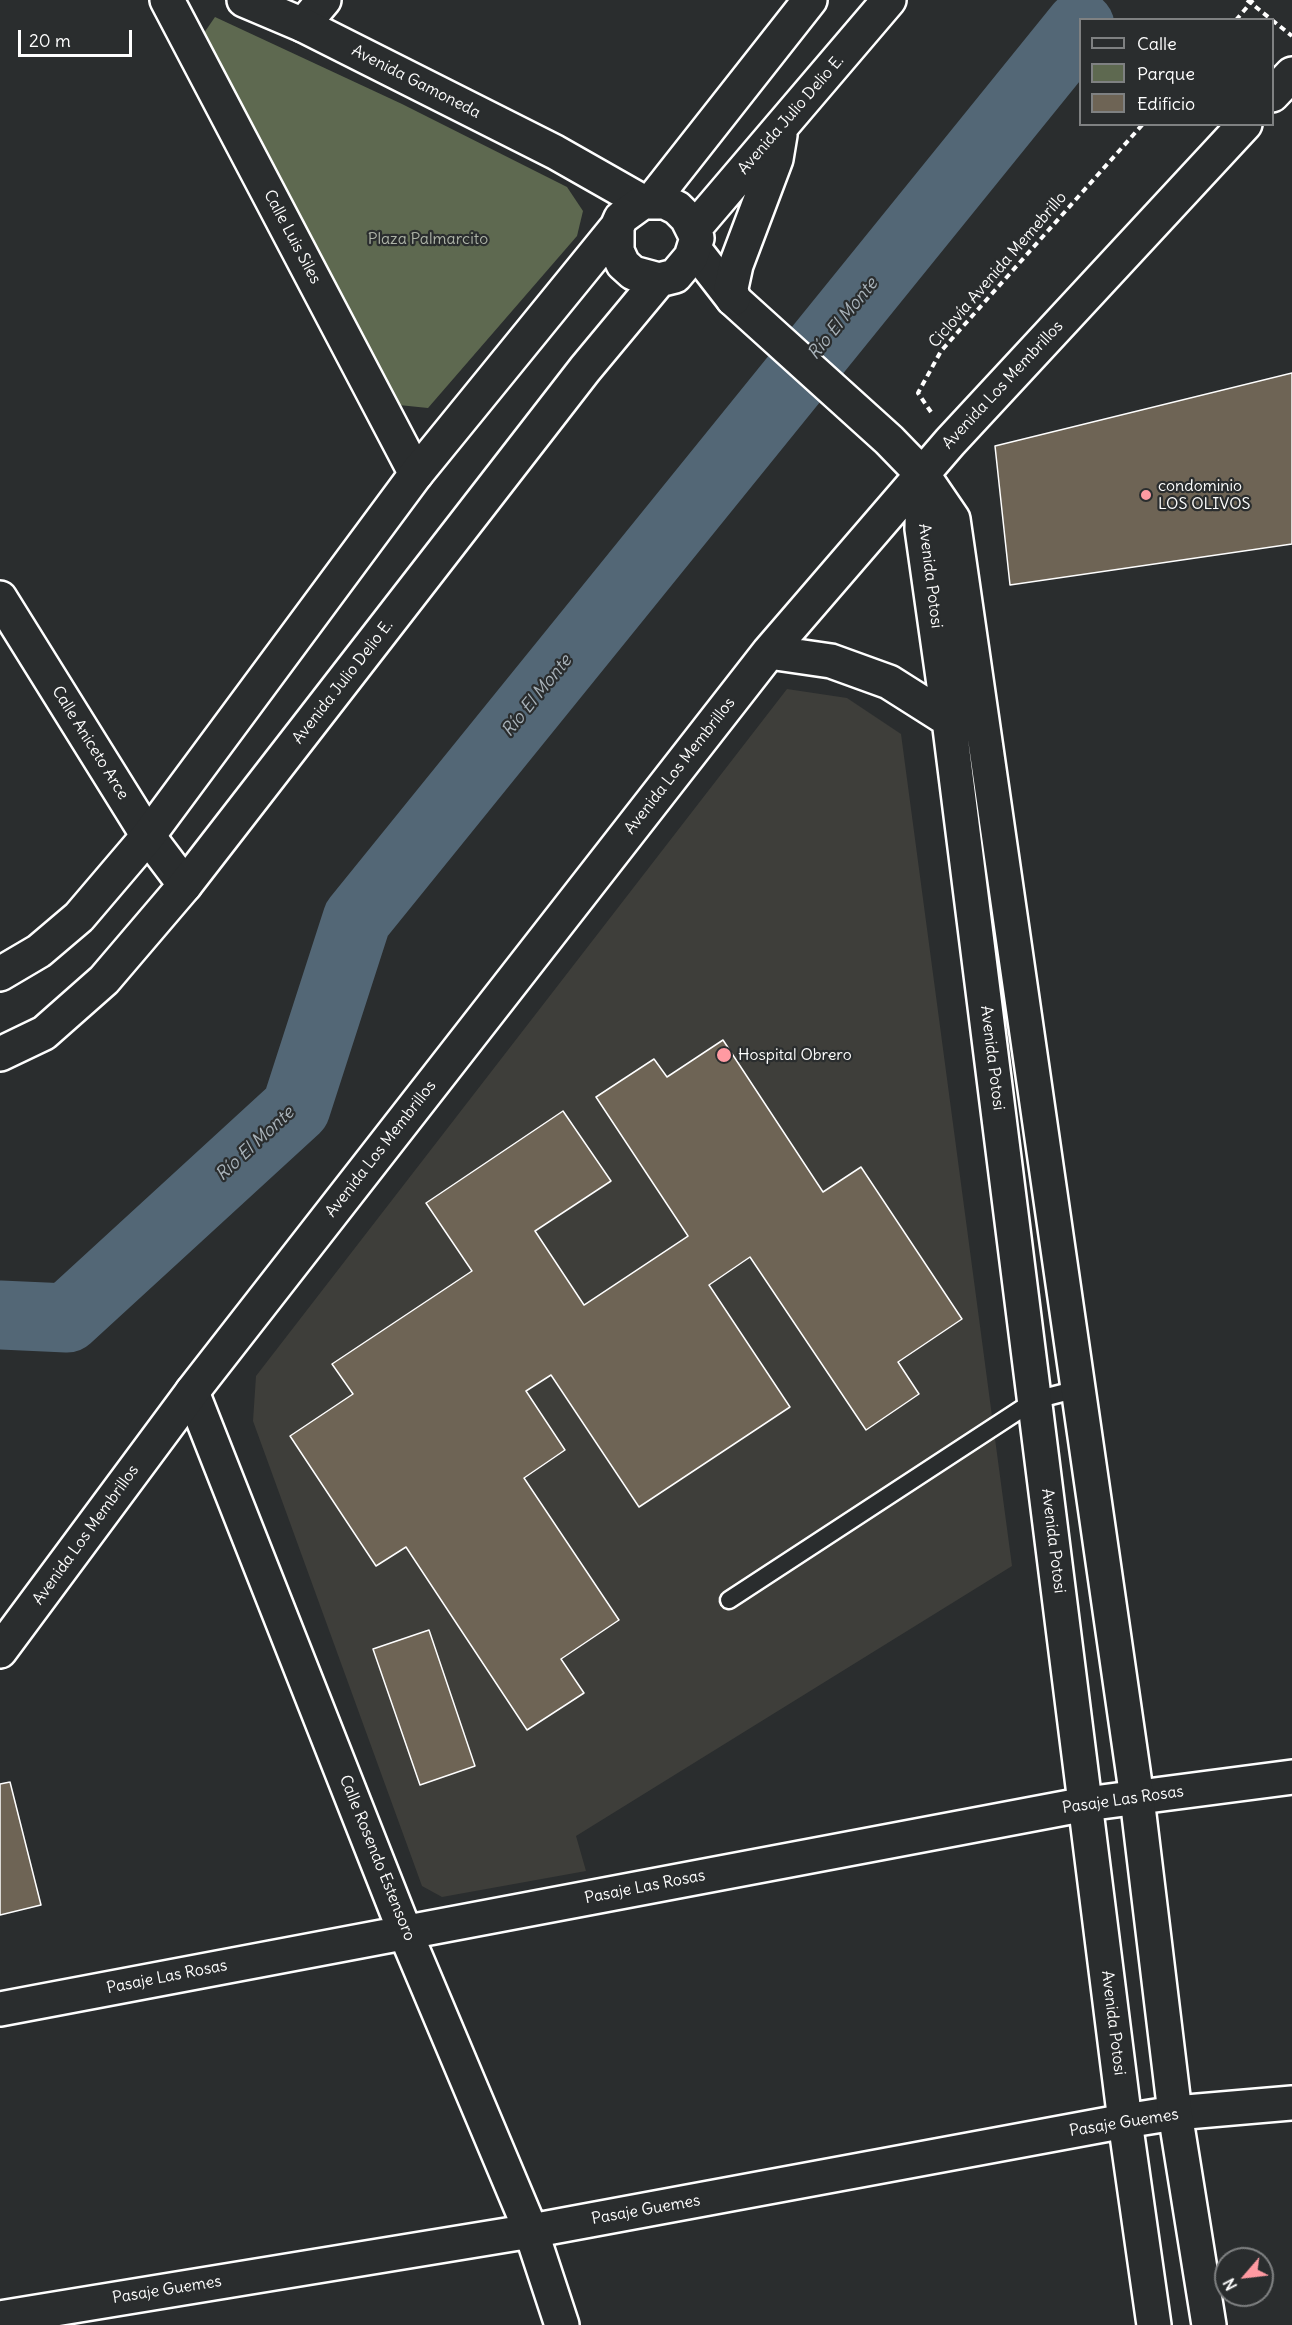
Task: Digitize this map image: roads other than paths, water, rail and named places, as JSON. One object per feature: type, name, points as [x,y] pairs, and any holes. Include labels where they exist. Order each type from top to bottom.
[{"type":"street","name":"Calle Luis Siles","points":[[167,0],[416,474]]},
{"type":"street","name":"Avenida Gamoneda","points":[[244,0],[303,25],[555,152],[585,170],[633,212]]},
{"type":"street","points":[[303,25],[324,0]]},
{"type":"street","points":[[0,974],[39,951],[79,917],[148,836],[416,474],[810,0]]},
{"type":"street","name":"Avenida Julio Delio E.","points":[[694,240],[782,126],[890,0]]},
{"type":"street","points":[[1274,93],[1292,74]]},
{"type":"street","points":[[736,302],[731,288],[736,265],[776,159],[782,126]]},
{"type":"street","name":"Avenida Los Membrillos","points":[[0,1651],[192,1392],[769,652],[950,442],[1243,126]]},
{"type":"street","points":[[633,212],[665,202],[677,208],[694,240],[736,302],[889,440],[923,476]]},
{"type":"street","points":[[633,212],[617,251],[623,264],[633,273],[667,278],[736,302]]},
{"type":"street","points":[[667,278],[694,240]]},
{"type":"street","name":"Avenida Julio Delio E.","points":[[0,1054],[44,1033],[104,980],[185,885],[585,369],[667,278]]},
{"type":"street","name":"Avenida Potosi","points":[[923,476],[953,519],[1137,1798],[1175,2114],[1209,2325]]},
{"type":"street","name":"Avenida Potosi","points":[[923,476],[922,529],[949,720],[1125,2121],[1154,2325]]},
{"type":"street","name":"Calle Aniceto Arce","points":[[0,598],[148,836],[185,885]]},
{"type":"street","points":[[769,652],[831,661],[889,682],[949,720],[981,715]]},
{"type":"street","name":"Calle Rosendo Estensoro","points":[[192,1392],[405,1932],[531,2231],[562,2325]]},
{"type":"street","name":"Pasaje Las Rosas","points":[[0,2009],[1086,1804],[1292,1777]]},
{"type":"street","name":"Pasaje Guemes","points":[[0,2318],[531,2231],[1125,2121],[1292,2103]]},
{"type":"lane","points":[[729,1600],[1035,1400],[1078,1389]]},
{"type":"waterway","name":"Río El Monte","points":[[0,1315],[67,1318],[296,1108],[357,919],[1079,27]]},
{"type":"place","name":"condominio LOS OLIVOS","points":[[1146,495]]},
{"type":"place","name":"Hospital Obrero","points":[[724,1055]]},
{"type":"park label","name":"Plaza Palmarcito","points":[[428,239]]}]
